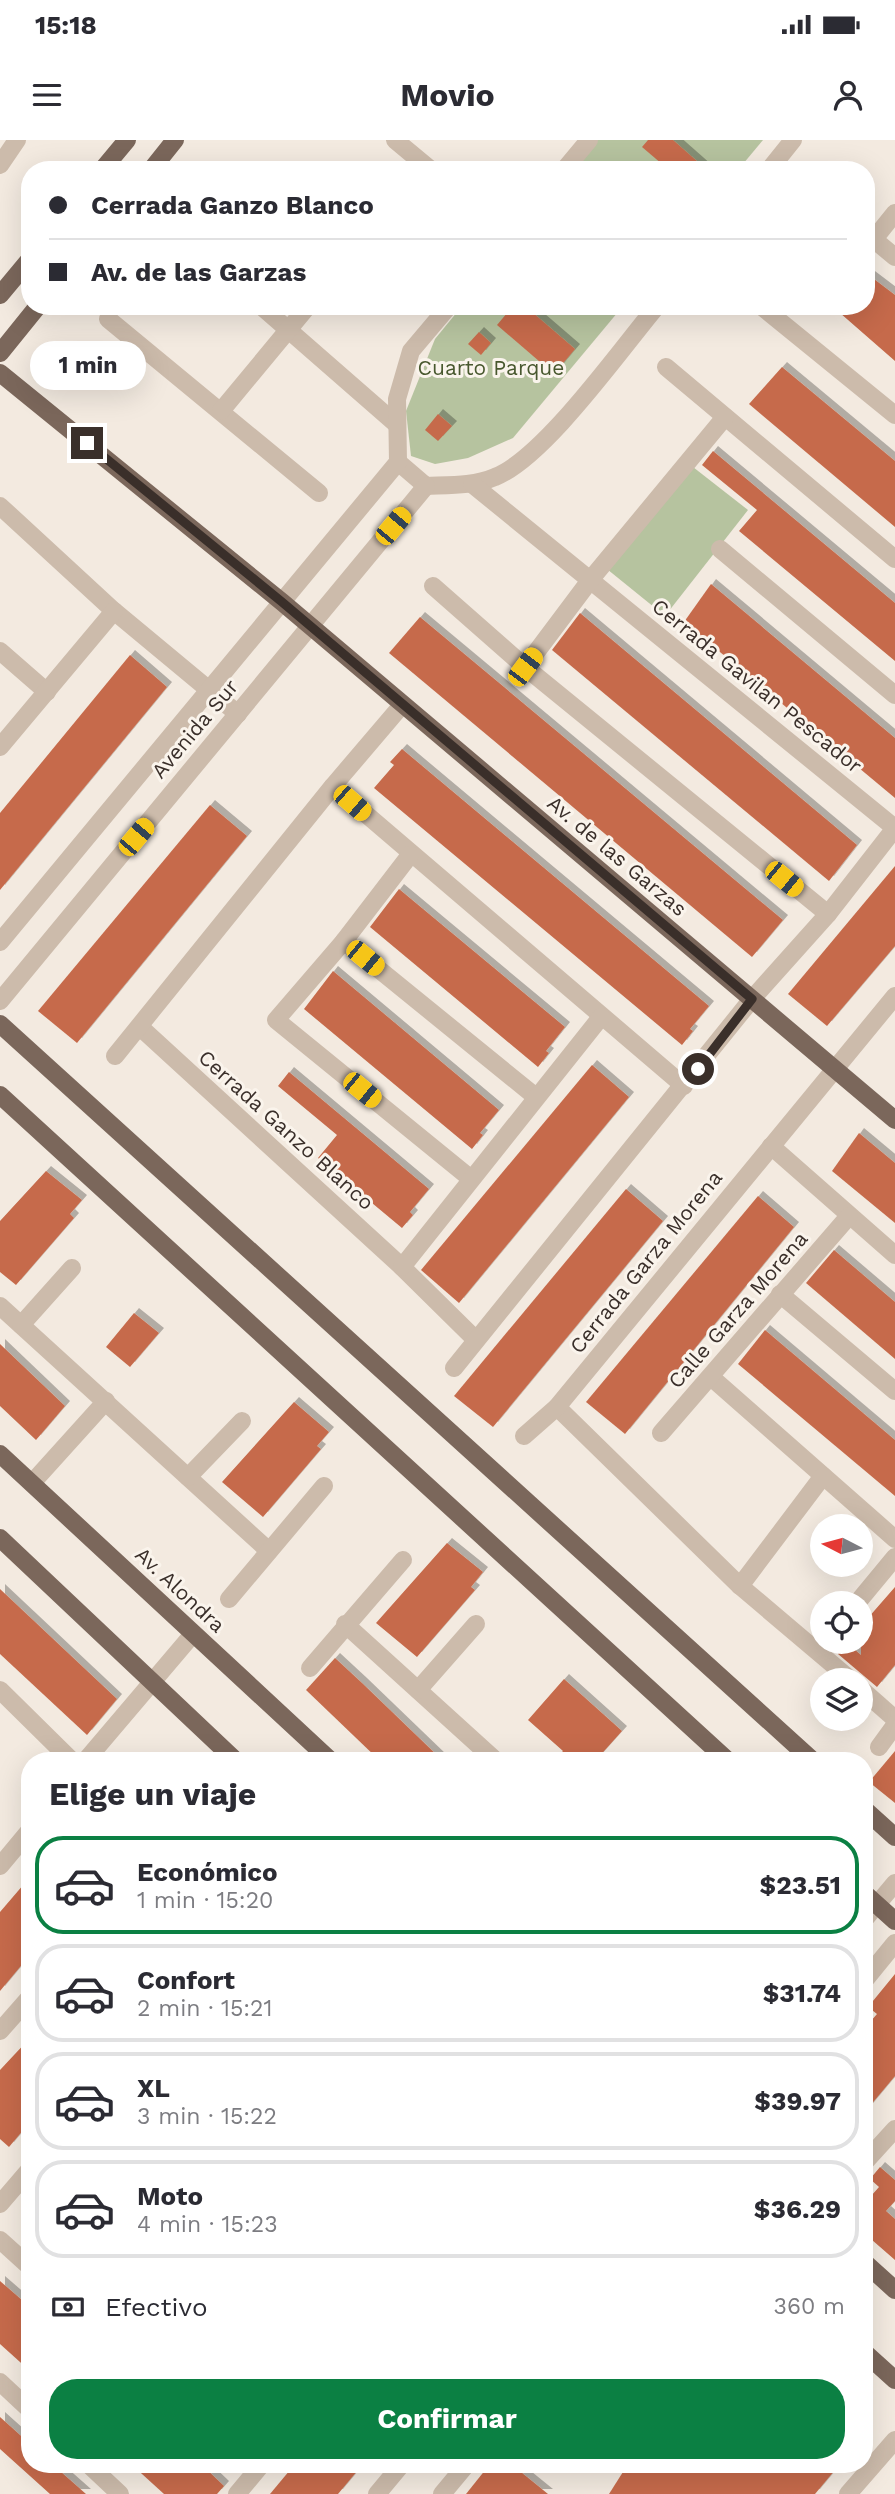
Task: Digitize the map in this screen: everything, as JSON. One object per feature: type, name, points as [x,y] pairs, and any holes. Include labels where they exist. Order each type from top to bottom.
[{"type":"main road","points":[[110,161],[127,140]]},
{"type":"main road","points":[[158,161],[175,140]]},
{"type":"main road","points":[[0,295],[21,270]]},
{"type":"main road","points":[[0,353],[31,315]]},
{"type":"main road","points":[[0,373],[282,602]]},
{"type":"main road","name":"Av. de las Garzas","points":[[282,602],[752,999],[829,1077],[895,1120]]},
{"type":"main road","points":[[0,1024],[803,1752]]},
{"type":"main road","points":[[0,1095],[718,1752]]},
{"type":"main road","name":"Av. Alondra","points":[[0,1454],[321,1752]]},
{"type":"main road","points":[[0,1538],[227,1752]]},
{"type":"main road","points":[[873,1817],[895,1837]]},
{"type":"main road","points":[[873,1901],[895,1921]]},
{"type":"main road","points":[[873,2270],[895,2290]]},
{"type":"main road","points":[[873,2360],[895,2381]]},
{"type":"street","points":[[0,166],[17,140]]},
{"type":"street","points":[[395,140],[420,161]]},
{"type":"street","points":[[776,161],[793,140]]},
{"type":"street","points":[[569,161],[580,143]]},
{"type":"street","points":[[875,231],[895,213]]},
{"type":"street","points":[[875,240],[895,257]]},
{"type":"street","points":[[271,315],[395,423]]},
{"type":"street","points":[[221,411],[300,315]]},
{"type":"street","points":[[441,315],[411,351],[397,399],[395,423],[398,462],[426,486],[471,484],[496,477],[530,457],[649,315]]},
{"type":"street","points":[[772,315],[895,415]]},
{"type":"street","points":[[108,319],[319,494]]},
{"type":"street","points":[[666,367],[895,559]]},
{"type":"street","points":[[525,667],[591,579],[725,416]]},
{"type":"street","name":"Avenida Sur","points":[[0,942],[204,687],[282,602],[398,462]]},
{"type":"street","name":"Cerrada Gavilan Pescador","points":[[471,484],[508,510],[895,828],[828,914],[752,999]]},
{"type":"street","name":"Avenida Sur","points":[[0,1001],[426,486]]},
{"type":"street","points":[[0,506],[114,611],[237,714]]},
{"type":"street","points":[[720,549],[895,695]]},
{"type":"street","points":[[433,586],[525,667],[828,914]]},
{"type":"street","points":[[0,747],[114,611]]},
{"type":"street","points":[[0,651],[47,691]]},
{"type":"street","points":[[115,1056],[333,786],[402,705]]},
{"type":"street","points":[[333,786],[410,855],[684,1086]]},
{"type":"street","points":[[410,855],[344,941],[276,1020],[470,1178]]},
{"type":"street","points":[[344,941],[536,1097]]},
{"type":"street","name":"Cerrada Garza Morena","points":[[523,1436],[557,1407],[895,996]]},
{"type":"street","points":[[454,1368],[752,999]]},
{"type":"street","points":[[402,1267],[470,1178],[601,1017]]},
{"type":"street","name":"Cerrada Ganzo Blanco","points":[[140,1027],[402,1267],[475,1339]]},
{"type":"street","points":[[771,1146],[895,1255]]},
{"type":"street","name":"Calle Garza Morena","points":[[661,1433],[712,1378],[780,1294],[849,1216]]},
{"type":"street","points":[[21,1325],[72,1268]]},
{"type":"street","points":[[780,1294],[895,1391]]},
{"type":"street","points":[[0,1306],[269,1551]]},
{"type":"street","points":[[712,1378],[895,1538]]},
{"type":"street","points":[[32,1483],[106,1401]]},
{"type":"street","points":[[557,1407],[740,1586],[810,1637]]},
{"type":"street","points":[[188,1477],[242,1421]]},
{"type":"street","points":[[740,1586],[823,1476]]},
{"type":"street","points":[[229,1599],[324,1486]]},
{"type":"street","points":[[867,1591],[895,1557]]},
{"type":"street","points":[[310,1668],[345,1624],[403,1560]]},
{"type":"street","points":[[345,1624],[486,1752]]},
{"type":"street","points":[[418,1690],[477,1624]]},
{"type":"street","points":[[93,1752],[193,1634]]},
{"type":"street","points":[[829,1654],[840,1668]]},
{"type":"street","points":[[3,1697],[62,1752]]},
{"type":"street","points":[[873,1700],[895,1719]]},
{"type":"street","points":[[879,1747],[895,1725]]},
{"type":"street","points":[[0,1866],[21,1840]]},
{"type":"street","points":[[873,1898],[895,1883]]},
{"type":"street","points":[[873,1970],[895,1943]]},
{"type":"street","points":[[0,2031],[21,2007]]},
{"type":"street","points":[[873,2154],[894,2133]]},
{"type":"street","points":[[0,2204],[21,2180]]},
{"type":"street","points":[[0,2240],[21,2259]]},
{"type":"street","points":[[0,2382],[21,2402]]},
{"type":"street","points":[[873,2465],[895,2440]]},
{"type":"street","points":[[98,2473],[120,2494]]},
{"type":"street","points":[[237,2494],[249,2473]]},
{"type":"street","points":[[377,2494],[394,2473]]},
{"type":"street","points":[[442,2494],[460,2473]]},
{"type":"street","points":[[848,2494],[866,2473]]},
{"type":"green space","points":[[595,140],[763,140],[746,161],[578,161]]},
{"type":"green space","name":"Cuarto Parque","points":[[455,315],[616,315],[513,438],[468,458],[435,464],[411,456],[406,411],[435,339]]},
{"type":"green space","points":[[684,460],[748,510],[665,616],[602,565]]},
{"type":"building","points":[[648,140],[673,140],[697,161],[658,161],[642,147]]},
{"type":"building","points":[[875,280],[895,295],[895,361],[842,315],[875,315]]},
{"type":"building","points":[[505,315],[535,315],[575,349],[554,374],[497,325]]},
{"type":"building","points":[[479,332],[491,343],[481,355],[468,344]]},
{"type":"building","points":[[782,367],[895,461],[895,527],[749,404]]},
{"type":"building","points":[[438,414],[452,426],[438,441],[425,430]]},
{"type":"building","points":[[713,451],[895,603],[895,661],[739,531],[757,510],[702,465]]},
{"type":"building","points":[[711,584],[895,738],[895,798],[684,622]]},
{"type":"building","points":[[580,613],[857,845],[829,881],[552,650]]},
{"type":"building","points":[[420,617],[783,920],[752,957],[389,653]]},
{"type":"building","points":[[130,655],[167,687],[0,890],[0,813]]},
{"type":"building","points":[[402,749],[709,1006],[690,1029],[693,1031],[682,1045],[374,788],[394,765],[390,762]]},
{"type":"building","points":[[210,805],[247,836],[77,1043],[38,1011]]},
{"type":"building","points":[[895,866],[895,946],[827,1026],[788,994]]},
{"type":"building","points":[[399,889],[565,1027],[546,1051],[549,1053],[538,1067],[370,927]]},
{"type":"building","points":[[333,971],[499,1110],[480,1133],[483,1135],[472,1149],[304,1009]]},
{"type":"building","points":[[592,1065],[629,1097],[459,1303],[421,1270]]},
{"type":"building","points":[[289,1072],[429,1189],[410,1212],[413,1215],[402,1228],[318,1158],[337,1135],[278,1086]]},
{"type":"building","points":[[859,1133],[895,1163],[895,1223],[832,1171]]},
{"type":"building","points":[[46,1171],[82,1200],[70,1214],[74,1218],[16,1285],[0,1272],[0,1221]]},
{"type":"building","points":[[626,1189],[663,1221],[493,1427],[454,1396]]},
{"type":"building","points":[[758,1196],[794,1227],[625,1434],[586,1402]]},
{"type":"building","points":[[834,1250],[895,1302],[895,1359],[806,1283]]},
{"type":"building","points":[[134,1313],[159,1333],[130,1367],[106,1347]]},
{"type":"building","points":[[765,1330],[895,1440],[895,1496],[738,1364]]},
{"type":"building","points":[[0,1344],[65,1406],[36,1440],[0,1406]]},
{"type":"building","points":[[294,1402],[329,1432],[317,1446],[321,1449],[263,1517],[222,1482]]},
{"type":"building","points":[[447,1543],[483,1572],[471,1587],[475,1590],[417,1657],[376,1623]]},
{"type":"building","points":[[895,1587],[895,1665],[877,1687],[873,1684],[873,1668],[855,1668],[838,1654],[873,1654],[873,1612]]},
{"type":"building","points":[[0,1589],[117,1699],[87,1735],[0,1654]]},
{"type":"building","points":[[335,1658],[434,1752],[371,1752],[306,1690]]},
{"type":"building","points":[[564,1679],[622,1731],[603,1752],[562,1752],[528,1720]]},
{"type":"building","points":[[895,1751],[895,1803],[873,1785],[873,1777]]},
{"type":"building","points":[[21,1888],[21,1966],[0,1991],[0,1912]]},
{"type":"building","points":[[895,1974],[895,2076],[873,2102],[873,2019],[877,2014],[873,2011],[873,2001]]},
{"type":"building","points":[[21,2048],[21,2133],[9,2147],[0,2139],[0,2070]]},
{"type":"building","points":[[880,2167],[895,2180],[895,2201],[886,2211],[895,2219],[895,2260],[873,2241],[873,2194],[879,2187],[873,2182],[873,2175]]},
{"type":"building","points":[[0,2281],[21,2299],[21,2363],[0,2344]]},
{"type":"building","points":[[0,2417],[21,2436],[21,2468],[0,2449]]},
{"type":"building","points":[[27,2473],[62,2473],[86,2494],[50,2494]]},
{"type":"building","points":[[141,2473],[210,2473],[224,2486],[217,2494],[164,2494]]},
{"type":"building","points":[[288,2473],[356,2473],[338,2494],[270,2494]]},
{"type":"building","points":[[483,2473],[522,2473],[548,2494],[466,2494]]},
{"type":"building","points":[[622,2473],[832,2473],[815,2494],[609,2494]]},
{"type":"route","points":[[87,443],[282,602],[752,999],[698,1069]]}]
